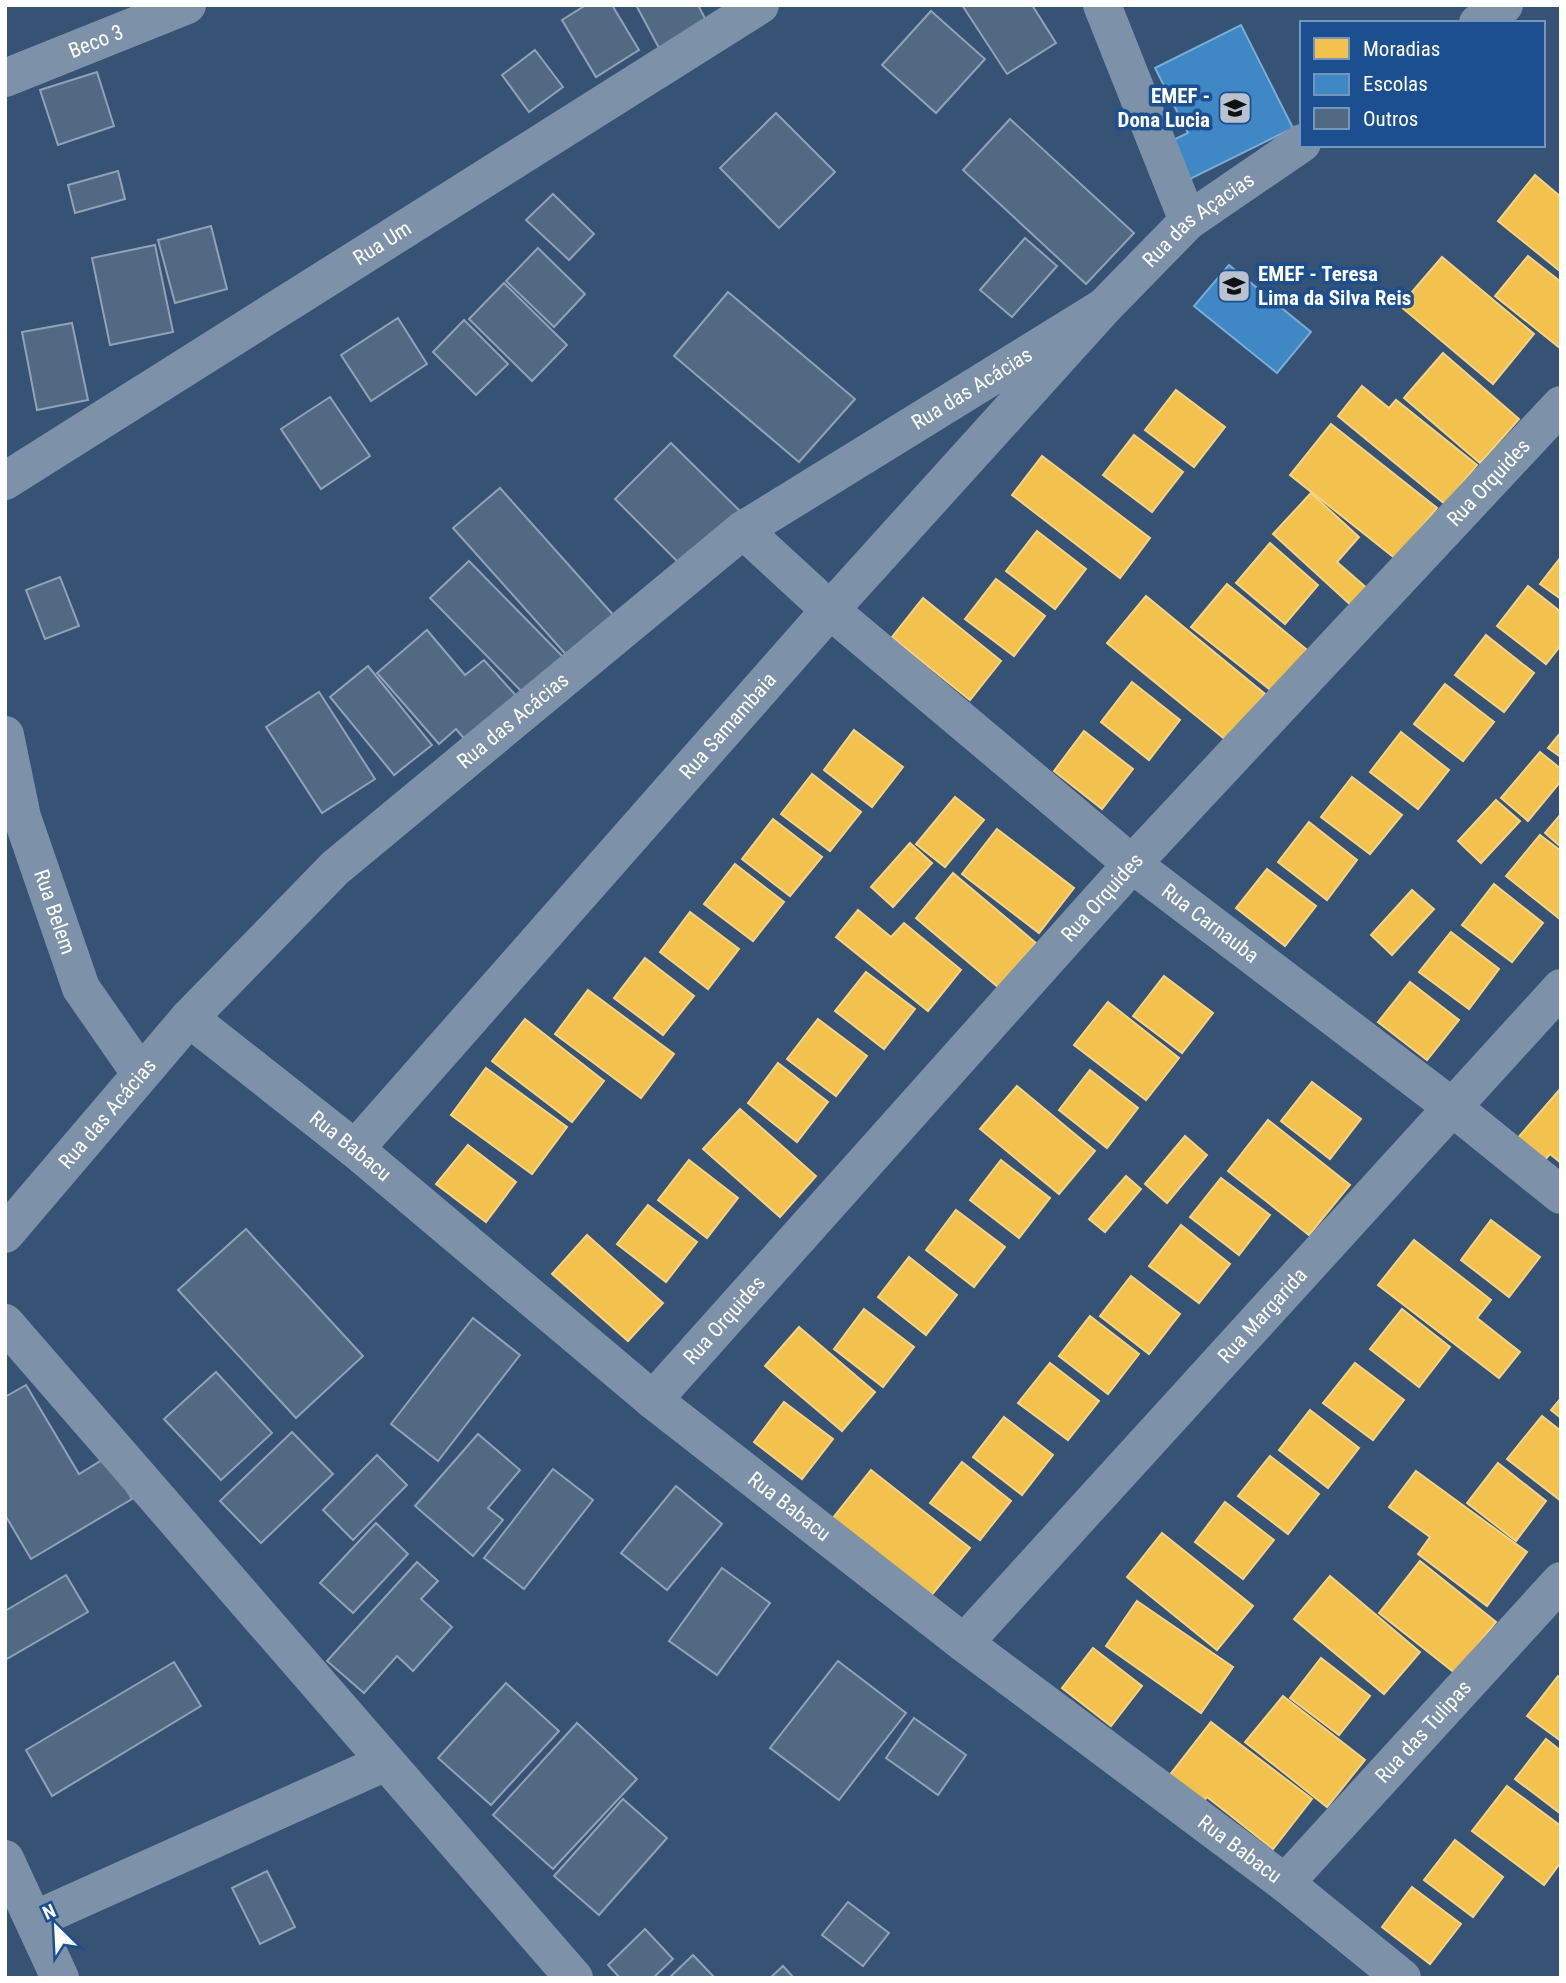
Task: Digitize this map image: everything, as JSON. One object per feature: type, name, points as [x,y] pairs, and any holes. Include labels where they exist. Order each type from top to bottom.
[{"type":"street","name":"Beco 3","points":[[5,78],[187,5]]},
{"type":"street","name":"Rua Um","points":[[5,481],[760,5]]},
{"type":"street","points":[[1102,5],[1188,221]]},
{"type":"street","points":[[1481,21],[1504,5]]},
{"type":"street","name":"Rua das Açacias","points":[[1104,307],[1188,221],[1300,144]]},
{"type":"street","name":"Rua das Acácias","points":[[5,1234],[189,1018],[335,867],[743,530],[1104,307]]},
{"type":"street","name":"Rua Samambaia","points":[[355,1149],[830,610],[1104,307]]},
{"type":"street","name":"Rua Orquides","points":[[653,1400],[1132,864],[1561,405]]},
{"type":"street","name":"Rua Carnauba","points":[[743,530],[830,610],[1132,864],[1452,1107],[1561,1195]]},
{"type":"street","name":"Rua Belem","points":[[5,735],[22,817],[81,988],[141,1073]]},
{"type":"street","name":"Rua Margarida","points":[[964,1643],[1561,988]]},
{"type":"street","name":"Rua Babacu","points":[[189,1018],[355,1149],[653,1400],[964,1643],[1285,1883],[1402,1978]]},
{"type":"street","points":[[5,1324],[574,1978]]},
{"type":"street","name":"Rua das Tulipas","points":[[1285,1883],[1561,1581]]},
{"type":"street","points":[[34,1920],[386,1762]]},
{"type":"street","points":[[5,1859],[60,1978]]},
{"type":"building: Moradias","points":[[1535,175],[1561,197],[1561,272],[1498,221]]},
{"type":"building: Moradias","points":[[1528,256],[1561,282],[1561,349],[1495,296]]},
{"type":"building: Moradias","points":[[1442,257],[1534,334],[1493,384],[1400,306]]},
{"type":"building: Moradias","points":[[1443,353],[1519,419],[1480,463],[1404,398]]},
{"type":"building: Moradias","points":[[1362,386],[1389,408],[1396,400],[1477,465],[1445,504],[1338,416]]},
{"type":"building: Moradias","points":[[1176,390],[1225,427],[1194,467],[1145,430]]},
{"type":"building: Moradias","points":[[1331,424],[1437,508],[1396,559],[1290,475]]},
{"type":"building: Moradias","points":[[1134,435],[1183,472],[1152,512],[1103,475]]},
{"type":"building: Moradias","points":[[1042,456],[1150,538],[1120,578],[1012,495]]},
{"type":"building: Moradias","points":[[1311,493],[1359,537],[1337,562],[1369,590],[1353,607],[1273,534]]},
{"type":"building: Moradias","points":[[1037,531],[1086,569],[1055,609],[1006,571]]},
{"type":"building: Moradias","points":[[1270,543],[1318,585],[1285,624],[1236,583]]},
{"type":"building: Moradias","points":[[1561,557],[1561,599],[1540,584]]},
{"type":"building: Moradias","points":[[996,579],[1045,616],[1014,656],[965,619]]},
{"type":"building: Moradias","points":[[1227,584],[1307,650],[1273,692],[1191,627]]},
{"type":"building: Moradias","points":[[1528,586],[1561,612],[1561,645],[1546,664],[1497,626]]},
{"type":"building: Moradias","points":[[1146,596],[1265,694],[1226,740],[1107,643]]},
{"type":"building: Moradias","points":[[923,598],[1001,661],[970,700],[892,637]]},
{"type":"building: Moradias","points":[[1486,635],[1534,673],[1504,712],[1455,675]]},
{"type":"building: Moradias","points":[[1132,682],[1180,720],[1149,760],[1101,722]]},
{"type":"building: Moradias","points":[[1445,684],[1494,722],[1463,761],[1414,724]]},
{"type":"building: Moradias","points":[[854,730],[903,767],[872,807],[824,770]]},
{"type":"building: Moradias","points":[[1084,731],[1133,769],[1102,809],[1054,771]]},
{"type":"building: Moradias","points":[[1401,732],[1449,770],[1418,809],[1370,772]]},
{"type":"building: Moradias","points":[[1561,732],[1561,757],[1548,748]]},
{"type":"building: Moradias","points":[[1540,752],[1561,769],[1561,781],[1528,821],[1501,798]]},
{"type":"building: Moradias","points":[[812,774],[861,812],[830,851],[781,814]]},
{"type":"building: Moradias","points":[[1352,777],[1402,815],[1370,854],[1321,817]]},
{"type":"building: Moradias","points":[[955,797],[984,820],[945,867],[916,844]]},
{"type":"building: Moradias","points":[[1496,800],[1520,821],[1481,863],[1458,841]]},
{"type":"building: Moradias","points":[[1561,814],[1561,847],[1545,833]]},
{"type":"building: Moradias","points":[[773,819],[822,857],[790,896],[742,859]]},
{"type":"building: Moradias","points":[[1309,822],[1357,860],[1327,900],[1278,862]]},
{"type":"building: Moradias","points":[[997,829],[1074,888],[1039,933],[962,874]]},
{"type":"building: Moradias","points":[[1540,835],[1561,851],[1561,920],[1506,876]]},
{"type":"building: Moradias","points":[[910,843],[932,863],[893,907],[871,887]]},
{"type":"building: Moradias","points":[[735,864],[784,902],[753,941],[704,904]]},
{"type":"building: Moradias","points":[[1267,869],[1316,906],[1285,946],[1236,908]]},
{"type":"building: Moradias","points":[[953,873],[1036,943],[998,987],[916,918]]},
{"type":"building: Moradias","points":[[1494,884],[1543,923],[1512,962],[1462,925]]},
{"type":"building: Moradias","points":[[1412,890],[1434,909],[1392,955],[1371,935]]},
{"type":"building: Moradias","points":[[858,910],[891,937],[904,923],[961,970],[928,1011],[836,937]]},
{"type":"building: Moradias","points":[[690,912],[739,949],[708,989],[660,952]]},
{"type":"building: Moradias","points":[[1451,932],[1499,969],[1469,1009],[1419,972]]},
{"type":"building: Moradias","points":[[645,958],[694,996],[663,1035],[614,998]]},
{"type":"building: Moradias","points":[[866,972],[915,1009],[884,1049],[835,1011]]},
{"type":"building: Moradias","points":[[1164,976],[1213,1013],[1182,1053],[1133,1016]]},
{"type":"building: Moradias","points":[[1410,982],[1459,1020],[1427,1060],[1378,1022]]},
{"type":"building: Moradias","points":[[588,990],[674,1054],[641,1098],[555,1034]]},
{"type":"building: Moradias","points":[[1108,1002],[1179,1058],[1146,1100],[1074,1045]]},
{"type":"building: Moradias","points":[[525,1019],[604,1081],[572,1122],[492,1061]]},
{"type":"building: Moradias","points":[[818,1019],[867,1056],[836,1096],[787,1059]]},
{"type":"building: Moradias","points":[[778,1063],[828,1102],[797,1142],[748,1103]]},
{"type":"building: Moradias","points":[[486,1068],[567,1127],[532,1174],[451,1115]]},
{"type":"building: Moradias","points":[[1090,1070],[1138,1108],[1107,1148],[1059,1110]]},
{"type":"building: Moradias","points":[[1312,1082],[1361,1119],[1330,1159],[1281,1121]]},
{"type":"building: Moradias","points":[[1017,1086],[1095,1151],[1059,1194],[980,1129]]},
{"type":"building: Moradias","points":[[1561,1088],[1561,1163],[1550,1154],[1543,1162],[1517,1139]]},
{"type":"building: Moradias","points":[[740,1109],[816,1176],[780,1217],[703,1149]]},
{"type":"building: Moradias","points":[[1268,1120],[1350,1185],[1309,1235],[1228,1171]]},
{"type":"building: Moradias","points":[[1185,1136],[1207,1155],[1167,1203],[1145,1184]]},
{"type":"building: Moradias","points":[[468,1145],[516,1182],[486,1222],[436,1184]]},
{"type":"building: Moradias","points":[[689,1160],[738,1198],[707,1238],[658,1200]]},
{"type":"building: Moradias","points":[[1001,1160],[1050,1198],[1019,1238],[970,1200]]},
{"type":"building: Moradias","points":[[1126,1176],[1141,1189],[1105,1232],[1089,1219]]},
{"type":"building: Moradias","points":[[1221,1178],[1270,1215],[1239,1255],[1190,1217]]},
{"type":"building: Moradias","points":[[648,1205],[697,1242],[666,1282],[617,1244]]},
{"type":"building: Moradias","points":[[956,1210],[1005,1247],[974,1287],[926,1250]]},
{"type":"building: Moradias","points":[[1491,1220],[1540,1257],[1509,1297],[1461,1260]]},
{"type":"building: Moradias","points":[[1181,1225],[1230,1264],[1199,1303],[1149,1266]]},
{"type":"building: Moradias","points":[[587,1235],[663,1303],[628,1341],[552,1274]]},
{"type":"building: Moradias","points":[[1414,1240],[1491,1300],[1477,1318],[1520,1352],[1499,1378],[1378,1285]]},
{"type":"building: Moradias","points":[[909,1257],[957,1295],[926,1335],[878,1297]]},
{"type":"building: Moradias","points":[[1131,1276],[1180,1314],[1149,1354],[1100,1316]]},
{"type":"building: Moradias","points":[[864,1309],[914,1347],[883,1387],[834,1349]]},
{"type":"building: Moradias","points":[[1402,1309],[1450,1347],[1419,1387],[1370,1349]]},
{"type":"building: Moradias","points":[[1090,1316],[1139,1354],[1108,1394],[1059,1356]]},
{"type":"building: Moradias","points":[[799,1327],[875,1392],[842,1431],[765,1366]]},
{"type":"building: Moradias","points":[[1050,1363],[1099,1401],[1068,1440],[1018,1403]]},
{"type":"building: Moradias","points":[[1355,1363],[1404,1400],[1373,1440],[1323,1403]]},
{"type":"building: Moradias","points":[[1561,1398],[1561,1418],[1551,1410]]},
{"type":"building: Moradias","points":[[784,1402],[833,1439],[802,1479],[754,1442]]},
{"type":"building: Moradias","points":[[1310,1410],[1359,1448],[1328,1488],[1279,1450]]},
{"type":"building: Moradias","points":[[1542,1416],[1561,1431],[1561,1501],[1507,1459]]},
{"type":"building: Moradias","points":[[1004,1417],[1053,1455],[1022,1495],[973,1457]]},
{"type":"building: Moradias","points":[[1270,1456],[1319,1494],[1288,1534],[1238,1496]]},
{"type":"building: Moradias","points":[[962,1462],[1011,1501],[980,1540],[930,1503]]},
{"type":"building: Moradias","points":[[1498,1463],[1546,1501],[1516,1541],[1467,1503]]},
{"type":"building: Moradias","points":[[871,1470],[970,1548],[930,1597],[832,1519]]},
{"type":"building: Moradias","points":[[1416,1471],[1527,1552],[1487,1606],[1418,1554],[1430,1537],[1389,1507]]},
{"type":"building: Moradias","points":[[1225,1502],[1274,1540],[1243,1579],[1195,1542]]},
{"type":"building: Moradias","points":[[1162,1533],[1253,1606],[1217,1650],[1127,1577]]},
{"type":"building: Moradias","points":[[1420,1561],[1496,1622],[1455,1673],[1379,1613]]},
{"type":"building: Moradias","points":[[1330,1576],[1420,1652],[1384,1694],[1294,1619]]},
{"type":"building: Moradias","points":[[1137,1601],[1233,1667],[1201,1713],[1106,1646]]},
{"type":"building: Moradias","points":[[1093,1648],[1142,1686],[1111,1726],[1062,1688]]},
{"type":"building: Moradias","points":[[1321,1658],[1370,1696],[1339,1735],[1290,1698]]},
{"type":"building: Moradias","points":[[1558,1676],[1561,1678],[1561,1741],[1527,1716]]},
{"type":"building: Moradias","points":[[1283,1696],[1365,1760],[1327,1807],[1245,1742]]},
{"type":"building: Moradias","points":[[1211,1722],[1312,1799],[1273,1849],[1207,1797],[1196,1812],[1162,1785]]},
{"type":"building: Moradias","points":[[1546,1739],[1561,1751],[1561,1814],[1515,1779]]},
{"type":"building: Moradias","points":[[1507,1786],[1561,1826],[1561,1862],[1544,1885],[1472,1831]]},
{"type":"building: Moradias","points":[[1455,1840],[1503,1877],[1473,1917],[1424,1880]]},
{"type":"building: Moradias","points":[[1412,1887],[1461,1924],[1430,1964],[1382,1927]]},
{"type":"building: Escolas","points":[[1241,25],[1293,128],[1190,179],[1171,141],[1188,133],[1155,68]]},
{"type":"building: Escolas","points":[[1229,265],[1311,332],[1277,373],[1194,306]]},
{"type":"building: Outros","points":[[586,5],[612,5],[639,50],[596,77],[562,20]]},
{"type":"building: Outros","points":[[636,5],[698,5],[707,22],[659,48]]},
{"type":"building: Outros","points":[[962,5],[1032,5],[1056,43],[1007,74]]},
{"type":"building: Outros","points":[[931,11],[985,59],[936,113],[882,65]]},
{"type":"building: Outros","points":[[535,50],[563,87],[529,112],[502,75]]},
{"type":"building: Outros","points":[[97,72],[114,126],[58,145],[40,90]]},
{"type":"building: Outros","points":[[776,113],[835,172],[779,228],[720,168]]},
{"type":"building: Outros","points":[[1010,119],[1134,233],[1086,284],[963,170]]},
{"type":"building: Outros","points":[[118,171],[125,199],[75,213],[68,185]]},
{"type":"building: Outros","points":[[553,194],[594,234],[569,260],[526,220]]},
{"type":"building: Outros","points":[[211,226],[227,289],[175,303],[158,240]]},
{"type":"building: Outros","points":[[1025,238],[1057,266],[1012,317],[980,290]]},
{"type":"building: Outros","points":[[155,245],[173,332],[110,345],[92,258]]},
{"type":"building: Outros","points":[[538,248],[585,294],[554,327],[506,281]]},
{"type":"building: Outros","points":[[504,283],[567,345],[532,381],[469,319]]},
{"type":"building: Outros","points":[[728,292],[855,399],[799,462],[674,356]]},
{"type":"building: Outros","points":[[398,318],[427,364],[371,401],[341,355]]},
{"type":"building: Outros","points":[[464,320],[508,364],[476,395],[433,352]]},
{"type":"building: Outros","points":[[72,323],[88,400],[37,410],[22,332]]},
{"type":"building: Outros","points":[[330,397],[370,456],[321,489],[281,429]]},
{"type":"building: Outros","points":[[671,443],[744,515],[688,572],[615,499]]},
{"type":"building: Outros","points":[[500,488],[616,618],[570,659],[453,528]]},
{"type":"building: Outros","points":[[469,561],[567,661],[529,699],[430,598]]},
{"type":"building: Outros","points":[[60,577],[79,626],[45,639],[26,590]]},
{"type":"building: Outros","points":[[427,630],[465,675],[484,660],[519,699],[468,743],[456,729],[439,744],[377,673]]},
{"type":"building: Outros","points":[[368,666],[432,745],[394,775],[330,697]]},
{"type":"building: Outros","points":[[319,692],[375,779],[322,813],[266,727]]},
{"type":"building: Outros","points":[[246,1229],[363,1356],[296,1418],[178,1290]]},
{"type":"building: Outros","points":[[473,1318],[520,1355],[438,1461],[391,1424]]},
{"type":"building: Outros","points":[[216,1372],[272,1433],[221,1480],[164,1419]]},
{"type":"building: Outros","points":[[26,1385],[79,1474],[107,1457],[132,1499],[31,1559],[5,1515],[5,1397]]},
{"type":"building: Outros","points":[[292,1432],[333,1474],[261,1543],[220,1501]]},
{"type":"building: Outros","points":[[478,1434],[520,1470],[488,1508],[503,1520],[473,1556],[415,1506]]},
{"type":"building: Outros","points":[[377,1455],[407,1485],[353,1540],[323,1510]]},
{"type":"building: Outros","points":[[553,1469],[593,1500],[524,1589],[484,1558]]},
{"type":"building: Outros","points":[[676,1486],[722,1524],[667,1590],[621,1553]]},
{"type":"building: Outros","points":[[376,1523],[408,1554],[353,1613],[320,1583]]},
{"type":"building: Outros","points":[[417,1562],[438,1581],[421,1599],[452,1627],[413,1671],[397,1656],[364,1693],[327,1661]]},
{"type":"building: Outros","points":[[722,1568],[770,1603],[717,1675],[669,1641]]},
{"type":"building: Outros","points":[[66,1575],[88,1612],[5,1660],[5,1611]]},
{"type":"building: Outros","points":[[838,1661],[906,1713],[839,1800],[770,1748]]},
{"type":"building: Outros","points":[[174,1662],[201,1706],[52,1796],[26,1750]]},
{"type":"building: Outros","points":[[506,1683],[559,1731],[491,1805],[438,1758]]},
{"type":"building: Outros","points":[[914,1718],[966,1755],[938,1795],[886,1758]]},
{"type":"building: Outros","points":[[577,1723],[637,1779],[553,1869],[493,1815]]},
{"type":"building: Outros","points":[[623,1799],[667,1838],[599,1915],[554,1876]]},
{"type":"building: Outros","points":[[267,1871],[295,1927],[260,1944],[232,1888]]},
{"type":"building: Outros","points":[[848,1902],[889,1933],[863,1966],[822,1935]]},
{"type":"building: Outros","points":[[645,1929],[673,1959],[653,1978],[620,1978],[608,1965]]},
{"type":"building: Outros","points":[[693,1955],[715,1978],[669,1978]]},
{"type":"building: Outros","points":[[783,1966],[794,1978],[770,1978]]},
{"type":"place","name":"EMEF - Dona Lucia","points":[[1235,108]]},
{"type":"place","name":"EMEF - Teresa Lima da Silva Reis","points":[[1234,286]]}]
